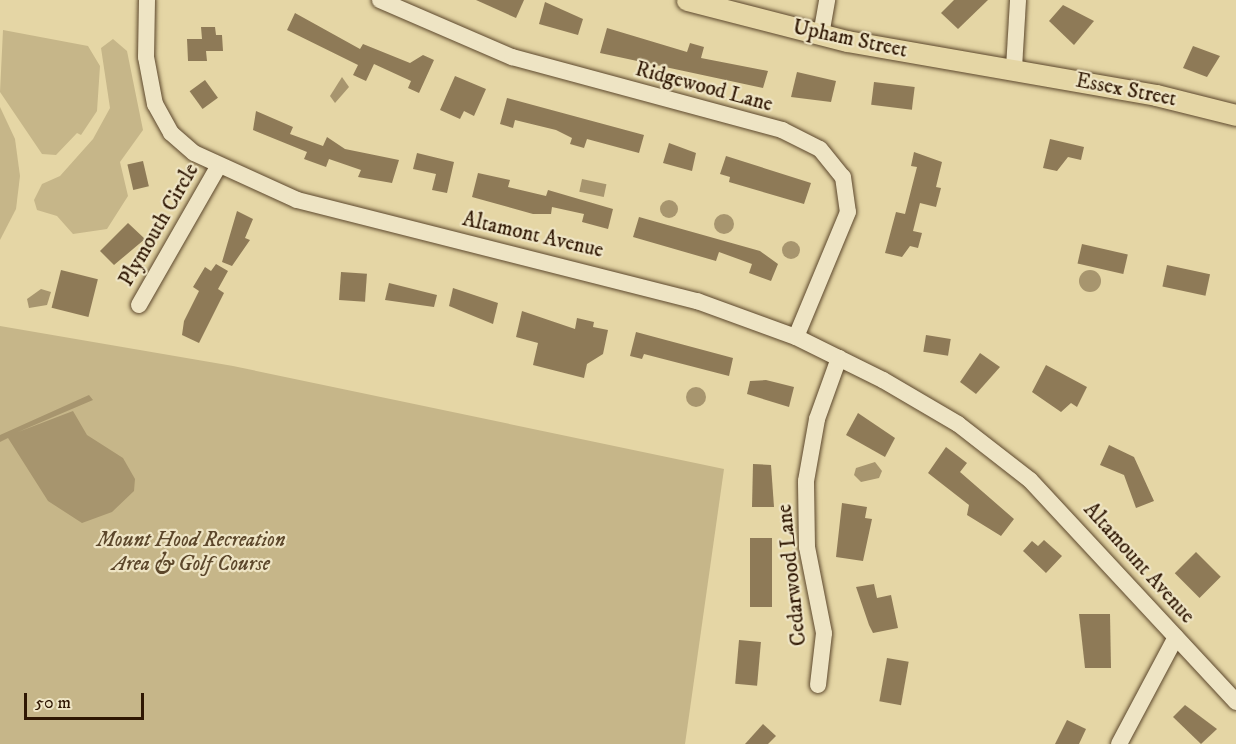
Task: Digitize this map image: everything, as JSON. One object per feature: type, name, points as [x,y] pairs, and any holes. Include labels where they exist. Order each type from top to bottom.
[{"type":"main road","name":"Upham Street","points":[[687,0],[821,35],[1014,68]]},
{"type":"main road","name":"Essex Street","points":[[1014,68],[1236,115]]},
{"type":"street","name":"Altamont Avenue","points":[[147,0],[146,57],[157,110],[178,141],[218,167],[297,200],[664,290],[796,337],[931,407],[1003,458]]},
{"type":"street","name":"Ridgewood Lane","points":[[380,0],[513,57],[782,130],[820,150],[843,177],[848,212],[796,337]]},
{"type":"street","points":[[821,35],[827,0]]},
{"type":"street","points":[[1014,68],[1018,0]]},
{"type":"street","name":"Plymouth Circle","points":[[139,305],[218,167]]},
{"type":"street","name":"Cedarwood Lane","points":[[818,685],[824,633],[807,547],[806,481],[817,419],[839,358]]},
{"type":"street","name":"Altamount Avenue","points":[[1003,458],[1085,535],[1236,702]]},
{"type":"street","points":[[1119,744],[1176,637]]},
{"type":"green space","points":[[3,30],[88,46],[100,66],[97,111],[81,135],[77,133],[56,155],[42,154],[0,92]]},
{"type":"green space","points":[[113,39],[127,51],[143,130],[120,162],[128,196],[107,229],[73,234],[57,216],[37,210],[34,200],[42,184],[60,176],[93,139],[110,108],[101,48]]},
{"type":"green space","points":[[0,107],[15,139],[20,176],[16,209],[0,240]]},
{"type":"green space","name":"Mount Hood Recreation Area & Golf Course","points":[[0,326],[233,366],[724,469],[685,744],[0,744]]},
{"type":"shaded area","points":[[342,77],[349,87],[335,103],[330,96]]},
{"type":"shaded area","points":[[582,179],[606,184],[604,197],[579,192]]},
{"type":"shaded area","points":[[669,200],[675,203],[678,209],[675,215],[669,218],[663,215],[660,209],[663,203]]},
{"type":"shaded area","points":[[724,214],[731,217],[734,224],[731,231],[724,234],[717,231],[714,224],[717,217]]},
{"type":"shaded area","points":[[791,241],[797,244],[800,250],[797,256],[791,259],[785,256],[782,250],[785,244]]},
{"type":"shaded area","points":[[1090,270],[1098,273],[1101,281],[1098,289],[1090,292],[1082,289],[1079,281],[1082,273]]},
{"type":"shaded area","points":[[41,289],[51,292],[47,305],[29,308],[27,299]]},
{"type":"shaded area","points":[[692,387],[700,387],[706,393],[706,401],[700,407],[692,407],[686,401],[686,393]]},
{"type":"shaded area","points":[[89,395],[93,400],[18,432],[73,411],[87,435],[123,458],[135,479],[134,491],[112,512],[82,523],[48,501],[8,438],[0,442],[0,435]]},
{"type":"shaded area","points":[[875,462],[882,471],[879,478],[861,482],[854,475],[856,468]]},
{"type":"building","points":[[476,0],[524,0],[516,18]]},
{"type":"building","points":[[954,0],[988,0],[958,29],[941,13]]},
{"type":"building","points":[[545,2],[583,19],[578,35],[539,24]]},
{"type":"building","points":[[1063,5],[1094,21],[1074,45],[1049,21]]},
{"type":"building","points":[[295,13],[360,49],[363,44],[410,63],[423,55],[434,60],[419,93],[408,88],[411,81],[374,64],[366,81],[353,75],[358,65],[287,30]]},
{"type":"building","points":[[201,27],[215,27],[216,35],[222,35],[223,51],[206,51],[207,61],[188,61],[187,39],[202,39]]},
{"type":"building","points":[[607,28],[687,52],[690,43],[704,47],[701,58],[768,71],[763,88],[600,53]]},
{"type":"building","points":[[1193,46],[1220,56],[1207,77],[1183,68]]},
{"type":"building","points":[[797,72],[836,81],[831,102],[791,97]]},
{"type":"building","points":[[455,76],[486,89],[474,116],[464,111],[460,119],[440,110]]},
{"type":"building","points":[[205,80],[218,98],[203,109],[190,91]]},
{"type":"building","points":[[874,82],[915,87],[912,110],[871,105]]},
{"type":"building","points":[[507,98],[644,135],[639,153],[587,139],[584,148],[570,144],[572,138],[556,130],[515,120],[513,128],[500,124]]},
{"type":"building","points":[[256,111],[293,127],[290,134],[323,146],[327,137],[345,149],[399,160],[392,183],[358,177],[361,170],[329,159],[326,167],[304,159],[307,152],[253,130]]},
{"type":"building","points":[[1050,139],[1084,147],[1081,160],[1068,157],[1057,171],[1043,168]]},
{"type":"building","points":[[669,143],[696,153],[692,171],[663,163]]},
{"type":"building","points":[[914,152],[942,162],[936,187],[941,188],[936,207],[920,203],[913,231],[922,233],[918,248],[910,246],[902,257],[885,253],[896,212],[905,214],[917,167],[911,166]]},
{"type":"building","points":[[417,153],[454,162],[447,193],[432,190],[436,174],[413,169]]},
{"type":"building","points":[[726,156],[811,183],[804,204],[729,182],[730,177],[720,174]]},
{"type":"building","points":[[143,161],[149,186],[133,190],[127,165]]},
{"type":"building","points":[[478,173],[510,180],[508,187],[546,196],[548,190],[613,209],[608,229],[582,222],[584,214],[552,207],[551,214],[533,214],[472,197]]},
{"type":"building","points":[[237,211],[253,219],[245,238],[250,240],[232,266],[222,262]]},
{"type":"building","points":[[639,217],[760,251],[778,264],[771,281],[749,273],[752,264],[719,252],[716,261],[633,237]]},
{"type":"building","points":[[128,223],[145,239],[114,265],[100,251]]},
{"type":"building","points":[[1082,244],[1128,255],[1123,274],[1078,263]]},
{"type":"building","points":[[216,264],[228,271],[218,289],[224,293],[199,343],[182,335],[184,321],[199,291],[193,287],[205,267],[211,271]]},
{"type":"building","points":[[1167,265],[1210,274],[1205,296],[1162,287]]},
{"type":"building","points":[[61,270],[98,279],[88,317],[52,308]]},
{"type":"building","points":[[341,272],[367,274],[365,302],[339,300]]},
{"type":"building","points":[[389,283],[437,295],[434,307],[385,300]]},
{"type":"building","points":[[453,288],[498,303],[493,324],[449,306]]},
{"type":"building","points":[[522,311],[575,329],[577,318],[594,322],[593,327],[608,330],[603,354],[587,364],[584,378],[533,365],[538,343],[516,337]]},
{"type":"building","points":[[636,332],[733,358],[729,376],[644,354],[642,359],[630,356]]},
{"type":"building","points":[[926,335],[951,339],[948,356],[923,352]]},
{"type":"building","points":[[980,353],[1000,367],[976,394],[960,382]]},
{"type":"building","points":[[1046,365],[1087,387],[1077,407],[1071,403],[1061,412],[1032,392]]},
{"type":"building","points":[[766,380],[794,387],[789,407],[747,394],[750,381]]},
{"type":"building","points":[[858,413],[895,438],[885,457],[846,435]]},
{"type":"building","points":[[1109,445],[1134,457],[1154,501],[1136,508],[1124,475],[1100,465]]},
{"type":"building","points":[[946,447],[967,463],[960,472],[1014,519],[1001,536],[967,515],[969,505],[928,473]]},
{"type":"building","points":[[753,464],[771,465],[774,507],[752,507]]},
{"type":"building","points":[[842,503],[867,507],[865,518],[872,519],[863,561],[836,557]]},
{"type":"building","points":[[750,538],[772,538],[772,607],[750,607]]},
{"type":"building","points":[[1044,540],[1062,556],[1046,573],[1023,551],[1032,541],[1038,546]]},
{"type":"building","points":[[1196,552],[1221,577],[1200,598],[1175,573]]},
{"type":"building","points":[[874,584],[877,598],[891,595],[898,628],[873,633],[856,587]]},
{"type":"building","points":[[1079,614],[1110,614],[1111,668],[1085,668]]},
{"type":"building","points":[[739,640],[761,642],[757,686],[735,684]]},
{"type":"building","points":[[887,658],[909,662],[901,705],[879,701]]},
{"type":"building","points":[[1185,705],[1217,729],[1201,744],[1173,717]]},
{"type":"building","points":[[1067,720],[1086,729],[1079,744],[1055,744]]},
{"type":"building","points":[[763,724],[776,736],[768,744],[745,744]]}]
